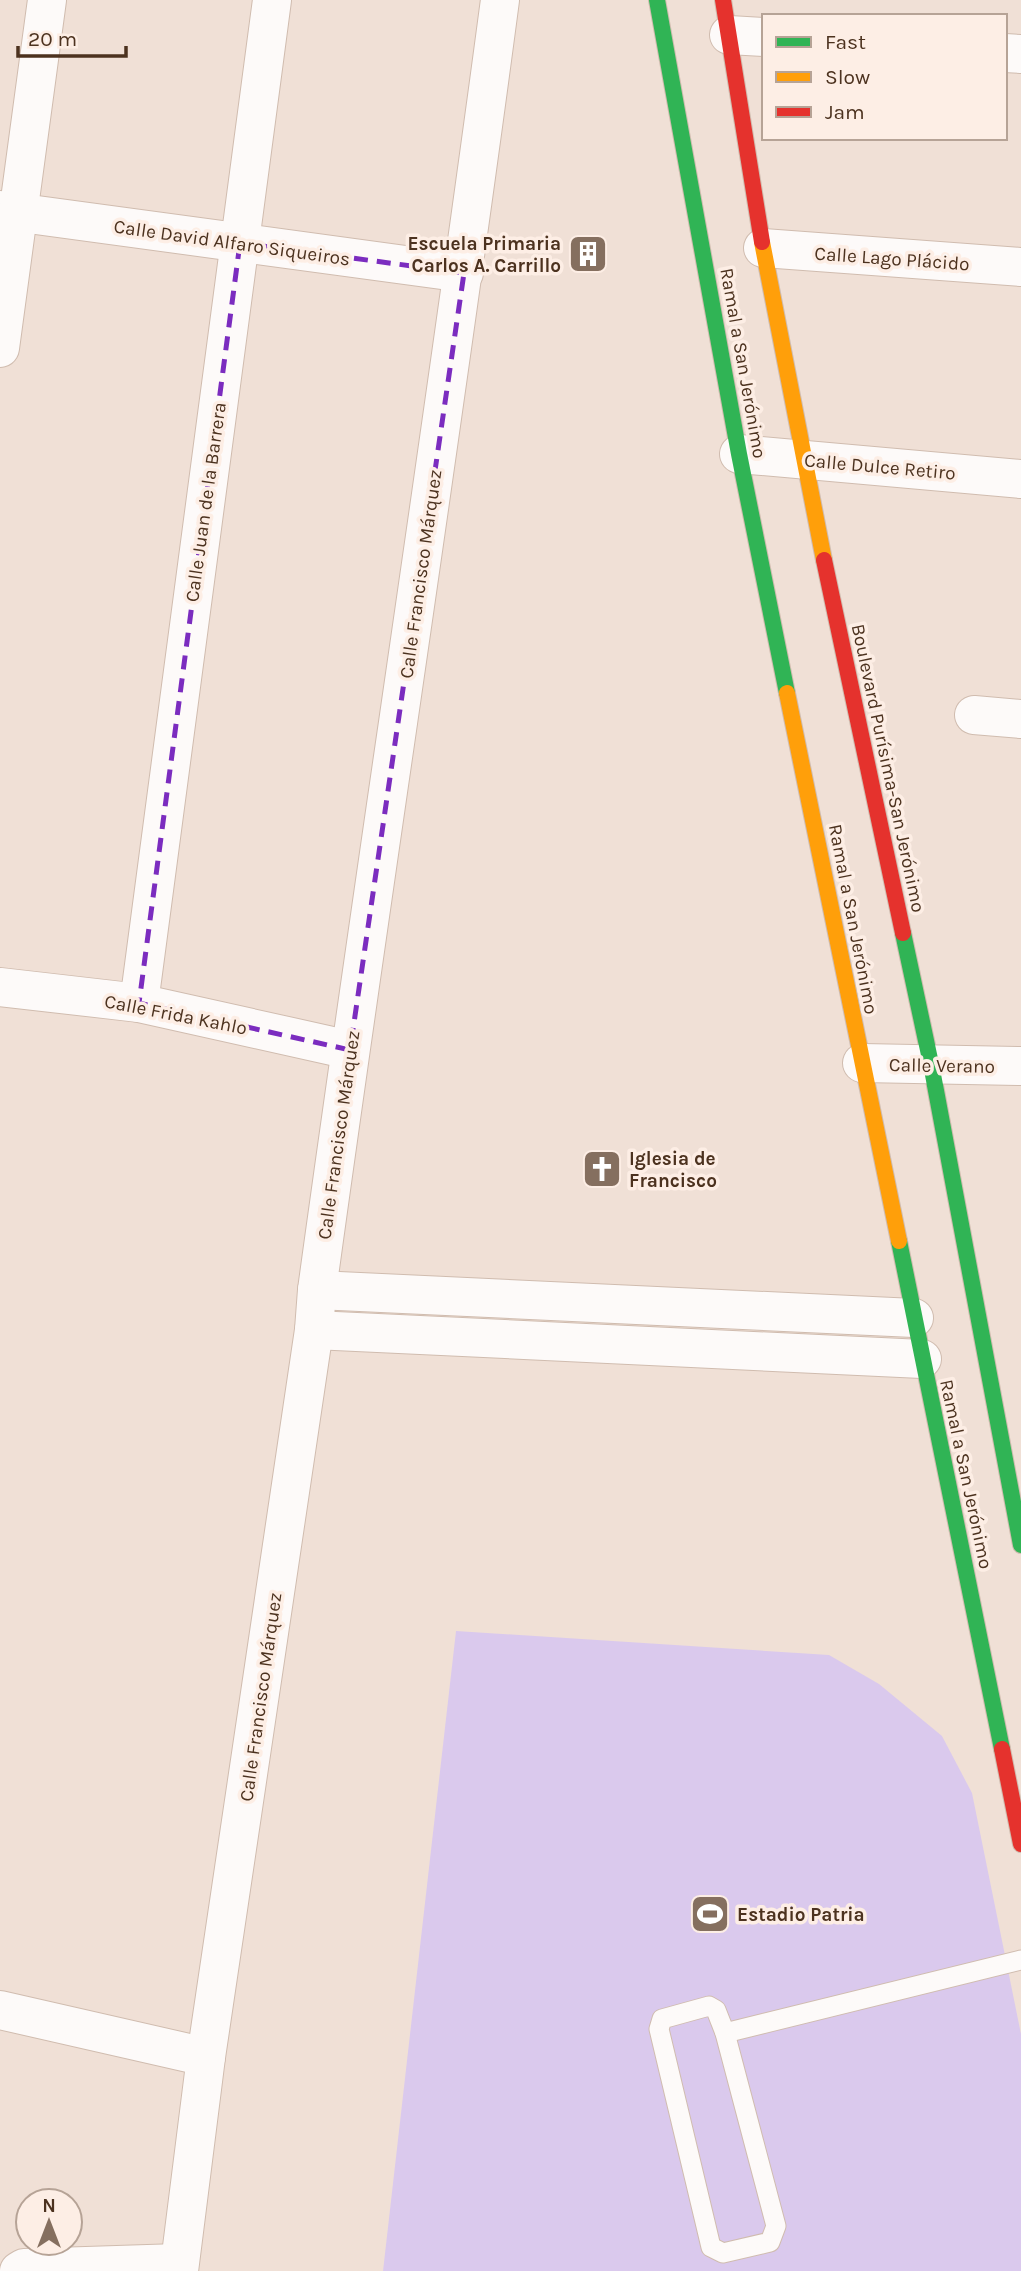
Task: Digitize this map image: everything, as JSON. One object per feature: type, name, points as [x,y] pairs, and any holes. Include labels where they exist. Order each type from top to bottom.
[{"type":"street","points":[[0,348],[9,211],[47,0]]},
{"type":"street","name":"Calle Juan de la Barrera","points":[[139,1003],[272,0]]},
{"type":"street","name":"Calle Francisco Márquez","points":[[179,2267],[206,2057],[314,1330],[317,1290],[350,1050],[464,273],[500,0]]},
{"type":"street","name":"Ramal a San Jerónimo","points":[[657,0],[739,454],[1021,1844]]},
{"type":"street","name":"Boulevard Purísima-San Jerónimo","points":[[738,24],[764,248],[803,460],[931,1064],[1021,1545]]},
{"type":"street","name":"Calle David Alfaro Siqueiros","points":[[9,211],[464,273]]},
{"type":"street","name":"Calle Lago Plácido","points":[[764,248],[1021,267]]},
{"type":"street","name":"Calle Dulce Retiro","points":[[739,454],[1021,479]]},
{"type":"street","points":[[974,715],[1021,719]]},
{"type":"street","name":"Calle Frida Kahlo","points":[[0,987],[139,1003],[350,1050]]},
{"type":"street","name":"Calle Verano","points":[[862,1063],[1021,1066]]},
{"type":"street","points":[[317,1290],[914,1318]]},
{"type":"street","points":[[314,1330],[922,1359]]},
{"type":"street","points":[[0,2010],[206,2057]]},
{"type":"street","points":[[19,2271],[24,2268],[179,2267]]},
{"type":"lane","points":[[725,2033],[1021,1960]]},
{"type":"lane","points":[[709,2006],[716,2010],[725,2033],[776,2226],[770,2242],[723,2253],[711,2247],[659,2029],[662,2019],[709,2006]]},
{"type":"highlighted area","points":[[240,243],[464,273],[350,1050],[139,1003]]},
{"type":"shaded area","name":"Estadio Patria","points":[[456,1631],[829,1655],[879,1684],[942,1736],[972,1793],[1021,2034],[1021,2271],[383,2271]]},
{"type":"traffic: fast","points":[[657,0],[739,454],[787,693]]},
{"type":"traffic: fast","points":[[903,933],[931,1064],[1021,1545]]},
{"type":"traffic: fast","points":[[899,1241],[1002,1749]]},
{"type":"traffic: slow","points":[[762,242],[824,560]]},
{"type":"traffic: slow","points":[[787,693],[899,1241]]},
{"type":"traffic: jam","points":[[723,0],[762,242]]},
{"type":"traffic: jam","points":[[824,560],[903,933]]},
{"type":"traffic: jam","points":[[1002,1749],[1021,1844]]},
{"type":"place","name":"Escuela Primaria Carlos A. Carrillo","points":[[588,254]]},
{"type":"place","name":"Iglesia de Francisco","points":[[602,1169]]},
{"type":"place","name":"Estadio Patria","points":[[710,1914]]}]
